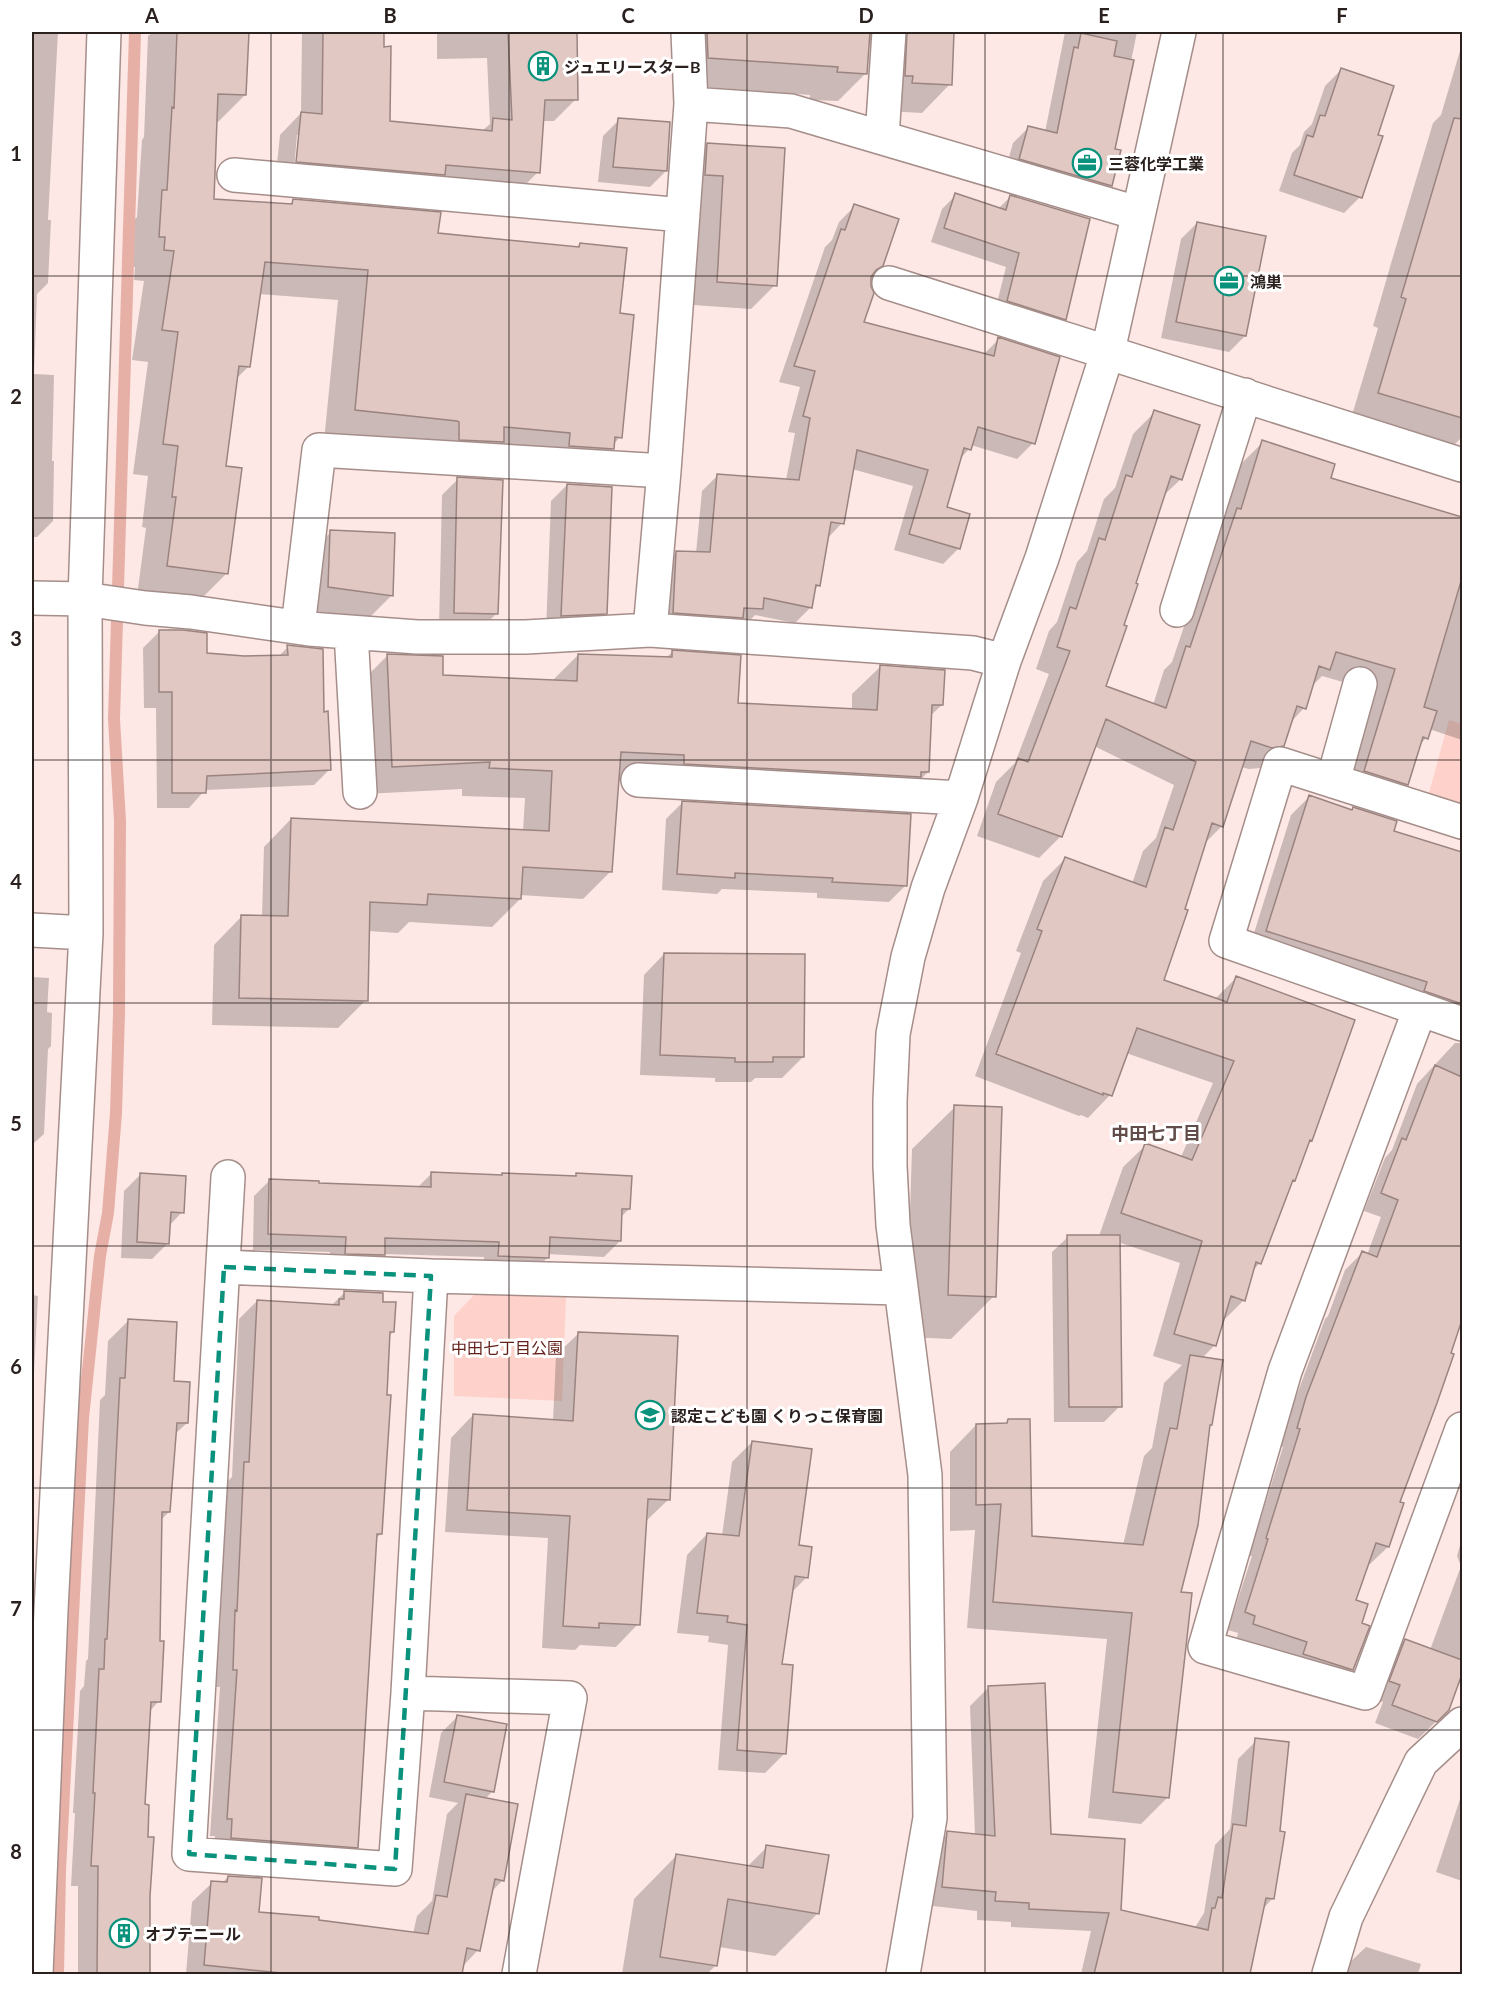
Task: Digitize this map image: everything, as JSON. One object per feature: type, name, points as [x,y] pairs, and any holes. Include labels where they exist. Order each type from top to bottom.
[{"type":"street","points":[[36,1974],[41,1609],[86,933],[95,600],[104,32]]},
{"type":"street","points":[[650,630],[691,104],[687,32]]},
{"type":"street","points":[[882,137],[889,32]]},
{"type":"street","points":[[903,1974],[930,1818],[925,1475],[893,1225],[890,1101],[893,1034],[908,957],[928,888],[961,798],[1004,661],[1042,558],[1108,351],[1179,32]]},
{"type":"street","points":[[691,104],[791,111],[1137,213]]},
{"type":"street","points":[[234,175],[683,215]]},
{"type":"street","points":[[889,282],[1462,465]]},
{"type":"street","points":[[1177,610],[1245,395]]},
{"type":"street","points":[[298,627],[319,450],[664,471]]},
{"type":"street","points":[[32,598],[95,600],[298,627],[417,637],[526,637],[650,630],[973,653],[1004,661]]},
{"type":"street","points":[[351,632],[360,792]]},
{"type":"street","points":[[1333,781],[1360,684]]},
{"type":"street","points":[[1462,822],[1280,764],[1226,941],[1462,1024]]},
{"type":"street","points":[[638,780],[961,798]]},
{"type":"street","points":[[32,930],[86,933]]},
{"type":"street","points":[[1420,1009],[1285,1371],[1205,1647],[1365,1693],[1462,1429]]},
{"type":"street","points":[[228,1176],[189,1854],[395,1869],[408,1693],[431,1276]]},
{"type":"street","points":[[224,1267],[431,1276],[900,1288]]},
{"type":"street","points":[[408,1693],[570,1698],[519,1974]]},
{"type":"street","points":[[1329,1974],[1346,1917],[1421,1762],[1462,1724]]},
{"type":"highlighted area","points":[[224,1267],[431,1276],[395,1869],[189,1854]]},
{"type":"green space","points":[[1449,720],[1462,724],[1462,810],[1427,800]]},
{"type":"green space","name":"中田七丁目公園","points":[[475,1294],[566,1297],[562,1401],[454,1396],[454,1316]]},
{"type":"building","points":[[177,32],[249,32],[246,95],[218,94],[214,199],[292,204],[293,199],[441,212],[438,233],[579,247],[580,243],[627,248],[620,313],[634,315],[622,438],[615,437],[614,449],[569,446],[570,433],[504,427],[504,442],[459,440],[459,422],[457,421],[355,410],[368,270],[265,262],[250,367],[239,366],[226,466],[242,468],[228,574],[167,566],[176,497],[172,497],[178,446],[163,444],[178,332],[162,330],[174,251],[164,250],[165,237],[159,237],[162,190],[167,190],[172,107],[174,108]]},
{"type":"building","points":[[323,32],[384,32],[384,47],[391,46],[390,121],[492,131],[493,118],[512,120],[508,32],[577,32],[578,100],[545,100],[540,173],[446,165],[445,175],[296,162],[301,112],[322,114]]},
{"type":"building","points":[[707,32],[870,32],[867,74],[837,72],[838,67],[708,58]]},
{"type":"building","points":[[907,32],[954,32],[952,85],[912,83],[913,76],[905,76]]},
{"type":"building","points":[[1081,33],[1117,41],[1114,56],[1134,60],[1115,149],[1121,150],[1112,186],[1019,159],[1028,126],[1057,133],[1074,47],[1078,48]]},
{"type":"building","points":[[1341,68],[1394,86],[1378,135],[1383,136],[1362,198],[1294,175],[1307,135],[1313,137],[1320,115],[1325,116]]},
{"type":"building","points":[[618,118],[670,122],[667,171],[613,167]]},
{"type":"building","points":[[1454,118],[1462,119],[1462,418],[1378,393],[1406,299],[1401,297]]},
{"type":"building","points":[[707,143],[785,148],[777,286],[717,282],[723,176],[705,175]]},
{"type":"building","points":[[955,193],[1006,210],[1010,195],[1090,219],[1066,320],[1007,301],[1019,253],[944,228]]},
{"type":"building","points":[[854,204],[899,219],[883,266],[871,277],[874,293],[864,322],[994,356],[998,337],[1060,357],[1035,444],[978,427],[971,450],[964,448],[947,507],[970,514],[960,549],[909,534],[928,470],[857,450],[844,524],[831,522],[820,586],[816,585],[812,608],[764,598],[763,609],[744,608],[743,618],[673,613],[676,551],[710,552],[717,474],[799,480],[810,418],[803,416],[815,371],[794,366],[841,229],[845,230]]},
{"type":"building","points":[[1197,222],[1266,236],[1246,336],[1176,322]]},
{"type":"building","points":[[1154,410],[1200,425],[1182,480],[1171,476],[1136,583],[1138,584],[1124,625],[1127,626],[1106,686],[1166,708],[1186,646],[1190,647],[1237,508],[1241,509],[1262,440],[1335,464],[1331,478],[1462,517],[1462,578],[1424,707],[1437,711],[1428,739],[1423,737],[1408,785],[1364,771],[1395,669],[1336,652],[1330,670],[1319,666],[1306,709],[1297,706],[1284,746],[1272,748],[1251,741],[1223,827],[1212,823],[1185,909],[1188,910],[1164,980],[1227,1002],[1236,976],[1355,1020],[1312,1141],[1310,1140],[1295,1181],[1293,1180],[1261,1264],[1256,1262],[1245,1301],[1231,1296],[1216,1346],[1174,1334],[1202,1241],[1121,1213],[1145,1143],[1192,1160],[1234,1061],[1137,1028],[1112,1096],[1103,1093],[1103,1095],[996,1054],[1042,931],[1037,929],[1065,857],[1146,887],[1165,827],[1173,830],[1196,762],[1106,719],[1062,837],[998,814],[1018,758],[1028,762],[1070,651],[1057,647],[1070,607],[1076,609],[1099,538],[1105,540],[1126,475],[1132,477]]},
{"type":"building","points":[[457,477],[503,480],[498,614],[454,613]]},
{"type":"building","points":[[567,484],[612,487],[607,614],[561,616]]},
{"type":"building","points":[[330,530],[395,533],[393,596],[328,587]]},
{"type":"building","points":[[159,630],[207,633],[207,653],[244,656],[288,655],[287,645],[323,649],[324,712],[328,711],[331,770],[207,776],[206,793],[172,793],[172,692],[159,692]]},
{"type":"building","points":[[672,650],[741,655],[738,703],[877,710],[880,665],[945,670],[943,705],[932,705],[929,772],[921,772],[921,777],[684,764],[684,755],[621,752],[612,872],[523,867],[521,899],[428,894],[427,905],[370,902],[368,1001],[239,998],[241,915],[288,916],[291,818],[549,831],[552,771],[489,768],[490,762],[392,767],[387,654],[443,656],[443,675],[577,681],[578,654],[672,657]]},
{"type":"building","points":[[1309,795],[1352,810],[1353,807],[1397,821],[1394,831],[1462,852],[1462,1004],[1424,991],[1427,982],[1266,931]]},
{"type":"building","points":[[682,801],[911,814],[907,886],[832,882],[833,878],[735,873],[735,878],[677,874]]},
{"type":"building","points":[[664,953],[805,954],[804,1057],[773,1057],[773,1062],[735,1062],[735,1058],[660,1055]]},
{"type":"building","points":[[1435,1065],[1462,1077],[1462,1320],[1451,1353],[1454,1354],[1400,1502],[1404,1503],[1389,1547],[1376,1543],[1356,1600],[1368,1604],[1362,1623],[1370,1626],[1353,1670],[1303,1654],[1307,1642],[1253,1624],[1255,1616],[1245,1612],[1300,1429],[1297,1428],[1306,1397],[1362,1251],[1377,1257],[1398,1200],[1381,1193],[1402,1138],[1406,1140]]},
{"type":"building","points":[[954,1105],[1002,1107],[996,1297],[948,1295]]},
{"type":"building","points":[[431,1172],[576,1176],[576,1173],[632,1176],[630,1209],[622,1209],[621,1241],[550,1237],[549,1258],[498,1256],[499,1242],[385,1238],[385,1255],[345,1254],[346,1237],[268,1234],[269,1179],[431,1187]]},
{"type":"building","points":[[140,1173],[186,1176],[184,1213],[171,1212],[169,1244],[137,1242]]},
{"type":"building","points":[[1067,1235],[1120,1235],[1122,1407],[1069,1407]]},
{"type":"building","points":[[344,1291],[383,1293],[383,1302],[396,1302],[394,1332],[390,1332],[387,1395],[391,1395],[382,1534],[377,1534],[358,1848],[231,1838],[232,1819],[227,1819],[237,1670],[233,1670],[235,1610],[237,1611],[244,1462],[249,1462],[257,1300],[339,1305],[339,1299],[344,1299]]},
{"type":"building","points":[[128,1319],[177,1322],[174,1381],[190,1382],[188,1423],[177,1423],[170,1512],[162,1512],[160,1641],[164,1641],[161,1702],[151,1702],[145,1804],[149,1805],[148,1837],[154,1837],[150,1896],[150,1974],[97,1974],[98,1866],[91,1866],[95,1793],[93,1793],[99,1669],[104,1669],[105,1639],[107,1639],[120,1378],[125,1378]]},
{"type":"building","points":[[578,1332],[678,1336],[670,1500],[648,1499],[640,1625],[599,1623],[599,1628],[563,1626],[570,1516],[467,1510],[473,1414],[573,1421]]},
{"type":"building","points":[[1190,1355],[1223,1360],[1212,1425],[1210,1425],[1198,1525],[1181,1592],[1192,1593],[1169,1798],[1113,1792],[1132,1613],[993,1602],[1001,1504],[976,1505],[976,1424],[1007,1423],[1008,1419],[1030,1419],[1032,1536],[1143,1545],[1170,1428],[1177,1429]]},
{"type":"building","points":[[752,1441],[812,1449],[799,1545],[812,1547],[808,1578],[795,1576],[782,1664],[793,1665],[786,1754],[737,1750],[747,1625],[727,1622],[728,1616],[697,1613],[707,1533],[739,1536]]},
{"type":"building","points":[[1405,1639],[1462,1660],[1462,1674],[1449,1710],[1437,1722],[1392,1705],[1400,1685],[1389,1681]]},
{"type":"building","points":[[1045,1683],[1051,1834],[1125,1839],[1121,1910],[1208,1930],[1212,1908],[1215,1908],[1218,1897],[1222,1898],[1233,1824],[1246,1826],[1255,1738],[1289,1742],[1280,1831],[1285,1832],[1274,1899],[1266,1898],[1250,1974],[1094,1974],[1109,1913],[1029,1909],[1029,1903],[995,1901],[996,1892],[942,1887],[947,1831],[995,1836],[988,1686]]},
{"type":"building","points":[[457,1715],[507,1724],[494,1792],[444,1782]]},
{"type":"building","points":[[466,1794],[518,1804],[504,1881],[495,1879],[480,1951],[467,1948],[462,1974],[281,1974],[204,1965],[211,1881],[227,1882],[228,1876],[262,1878],[259,1912],[319,1917],[319,1920],[428,1934],[436,1895],[447,1897]]},
{"type":"building","points":[[766,1845],[829,1855],[819,1914],[728,1899],[717,1966],[660,1957],[676,1854],[763,1868]]},
{"type":"waterway","points":[[58,1974],[60,1871],[83,1418],[100,1256],[108,1213],[116,1113],[120,821],[114,719],[135,32]]},
{"type":"place","name":"ジュエリースターB","points":[[543,66]]},
{"type":"place","name":"三蓉化学工業","points":[[1087,163]]},
{"type":"place","name":"鴻巣","points":[[1229,281]]},
{"type":"place","name":"認定こども園 くりっこ保育園","points":[[650,1415]]},
{"type":"place","name":"オブテニール","points":[[124,1933]]},
{"type":"district","name":"中田七丁目","points":[[1156,1133]]}]
